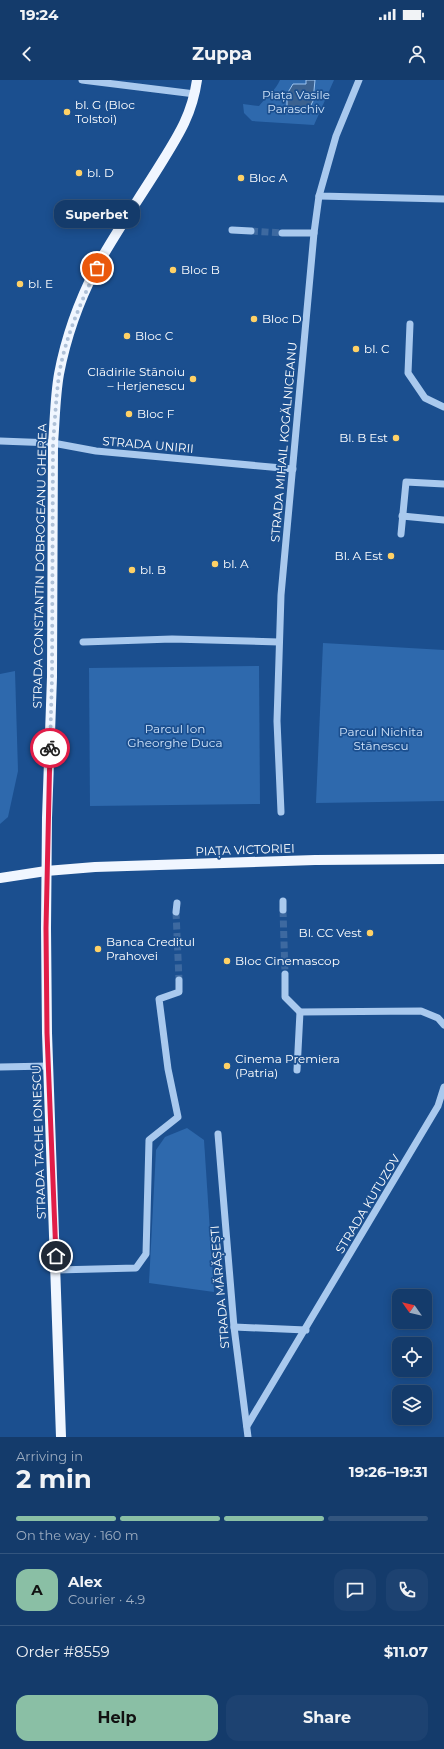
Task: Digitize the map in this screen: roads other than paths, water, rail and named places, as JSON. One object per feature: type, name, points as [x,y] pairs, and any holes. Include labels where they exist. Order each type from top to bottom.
[{"type":"main road","name":"STRADA CONSTANTIN DOBROGEANU GHEREA","points":[[46,871],[52,677],[53,443],[59,374],[66,345],[80,304],[97,268],[186,123],[195,94],[197,80]]},
{"type":"main road","name":"PIAȚA VICTORIEI","points":[[0,878],[46,871],[95,867],[299,861],[444,859]]},
{"type":"main road","name":"STRADA TACHE IONESCU","points":[[46,871],[49,1066],[62,1437]]},
{"type":"street","points":[[82,80],[195,94]]},
{"type":"street","name":"STRADA MIHAIL KOGĂLNICEANU","points":[[281,812],[277,722],[281,595],[314,233],[319,196],[336,136],[359,80]]},
{"type":"street","points":[[319,196],[444,199]]},
{"type":"street","points":[[232,230],[251,231]]},
{"type":"street","points":[[282,232],[314,233]]},
{"type":"street","points":[[410,324],[408,373],[425,398],[444,407]]},
{"type":"street","name":"STRADA UNIRII","points":[[0,441],[53,443],[96,451],[293,469]]},
{"type":"street","points":[[401,534],[406,482],[444,484]]},
{"type":"street","points":[[402,516],[444,520]]},
{"type":"street","points":[[83,642],[172,640],[279,642]]},
{"type":"street","points":[[283,901],[283,910]]},
{"type":"street","points":[[176,912],[177,903]]},
{"type":"street","points":[[284,974],[285,997],[300,1012],[421,1011],[438,1018],[444,1025]]},
{"type":"street","points":[[56,1270],[136,1268],[146,1254],[149,1140],[178,1117],[168,1069],[159,999],[178,992],[179,980]]},
{"type":"street","points":[[297,1070],[300,1012]]},
{"type":"street","points":[[0,1067],[49,1066]]},
{"type":"street","name":"STRADA KUTUZOV","points":[[247,1426],[441,1108],[444,1087]]},
{"type":"street","name":"STRADA MĂRĂȘEȘTI","points":[[218,1134],[234,1327],[248,1437]]},
{"type":"street","points":[[234,1327],[306,1330]]},
{"type":"tunnel","points":[[251,231],[282,233]]},
{"type":"tunnel","points":[[283,910],[285,974]]},
{"type":"tunnel","points":[[176,912],[179,980]]},
{"type":"place","name":"bl. G (Bloc Tolstoi)","points":[[67,112]]},
{"type":"place","name":"bl. D","points":[[79,173]]},
{"type":"place","name":"Bloc A","points":[[241,178]]},
{"type":"place","name":"Superbet","points":[[97,268]]},
{"type":"place","name":"Bloc B","points":[[173,270]]},
{"type":"place","name":"bl. E","points":[[20,284]]},
{"type":"place","name":"Bloc D","points":[[254,319]]},
{"type":"place","name":"Bloc C","points":[[127,336]]},
{"type":"place","name":"bl. C","points":[[356,349]]},
{"type":"place","name":"Clădirile Stănoiu – Herjenescu","points":[[193,379]]},
{"type":"place","name":"Bloc F","points":[[129,414]]},
{"type":"place","name":"Bl. B Est","points":[[396,438]]},
{"type":"place","name":"Bl. A Est","points":[[391,556]]},
{"type":"place","name":"bl. A","points":[[215,564]]},
{"type":"place","name":"bl. B","points":[[132,570]]},
{"type":"place","name":"Bl. CC Vest","points":[[370,933]]},
{"type":"place","name":"Banca Creditul Prahovei","points":[[98,949]]},
{"type":"place","name":"Bloc Cinemascop","points":[[227,961]]},
{"type":"place","name":"Cinema Premiera (Patria)","points":[[227,1066]]},
{"type":"park label","name":"Piața Vasile Paraschiv","points":[[296,102]]},
{"type":"park label","name":"Parcul Ion Gheorghe Duca","points":[[175,736]]},
{"type":"park label","name":"Parcul Nichita Stănescu","points":[[381,739]]}]
